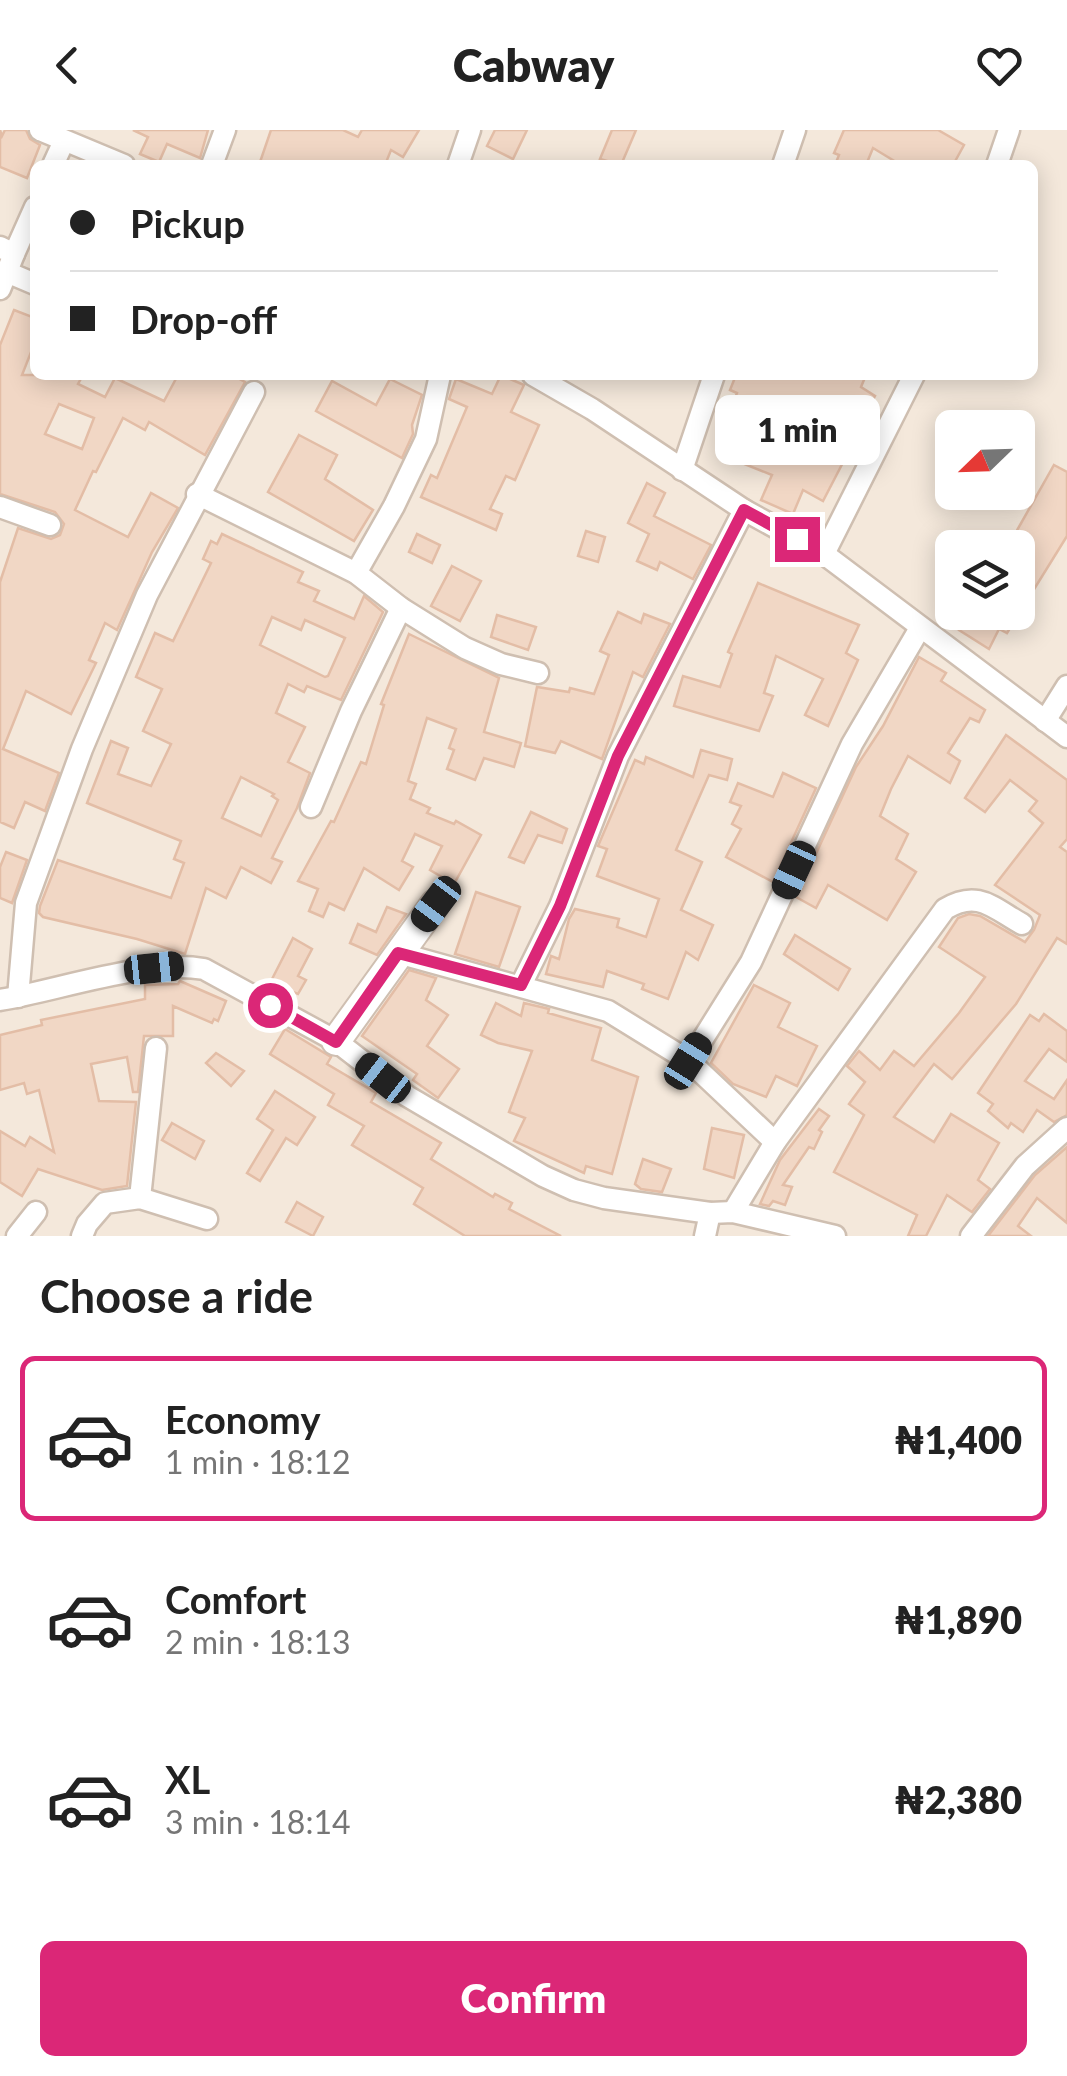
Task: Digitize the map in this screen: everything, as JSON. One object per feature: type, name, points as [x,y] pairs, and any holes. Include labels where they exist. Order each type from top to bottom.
[{"type":"street","points":[[40,130],[112,160]]},
{"type":"street","points":[[214,160],[225,130]]},
{"type":"street","points":[[460,160],[470,130]]},
{"type":"street","points":[[785,160],[794,130]]},
{"type":"street","points":[[999,160],[1009,130]]},
{"type":"street","points":[[55,160],[64,141]]},
{"type":"street","points":[[30,216],[6,266],[30,281]]},
{"type":"street","points":[[356,573],[426,439],[439,380]]},
{"type":"street","points":[[542,380],[592,408],[744,510],[824,554],[1067,737]]},
{"type":"street","points":[[682,470],[712,380]]},
{"type":"street","points":[[824,554],[911,380]]},
{"type":"street","points":[[254,392],[147,595],[104,697],[26,903],[9,999],[154,968],[183,965],[204,969],[336,1042],[407,1096],[543,1176],[574,1190],[710,1213],[733,1212],[835,1236]]},
{"type":"street","points":[[198,494],[356,573],[401,608],[465,648],[501,664],[538,673]]},
{"type":"street","points":[[0,508],[50,525]]},
{"type":"street","points":[[521,985],[560,906],[618,756],[744,510]]},
{"type":"street","points":[[311,807],[351,711],[401,608]]},
{"type":"street","points":[[688,1061],[751,962],[852,744],[920,628]]},
{"type":"street","points":[[1046,722],[1067,686]]},
{"type":"street","points":[[733,1212],[774,1142],[946,909],[961,899],[978,899],[1022,924]]},
{"type":"street","points":[[336,1042],[436,904]]},
{"type":"street","points":[[398,953],[608,1010],[688,1061],[774,1142]]},
{"type":"street","points":[[140,1198],[156,1048]]},
{"type":"street","points":[[971,1236],[1025,1166],[1067,1128]]},
{"type":"street","points":[[82,1236],[105,1203],[140,1198],[207,1219]]},
{"type":"street","points":[[17,1236],[36,1212]]},
{"type":"street","points":[[705,1236],[710,1213]]},
{"type":"shaded area","points":[[0,130],[1067,130],[1067,1236],[0,1236]]},
{"type":"building","points":[[0,130],[2,136],[5,130],[26,130],[30,139],[40,145],[34,160],[30,160],[27,178],[0,167]]},
{"type":"building","points":[[133,130],[208,130],[200,158],[167,144],[160,160],[154,160],[140,154],[148,137]]},
{"type":"building","points":[[271,130],[343,130],[358,137],[362,130],[419,130],[403,157],[391,150],[387,160],[261,160]]},
{"type":"building","points":[[495,130],[527,130],[513,159],[487,146]]},
{"type":"building","points":[[612,130],[636,130],[623,160],[600,159]]},
{"type":"building","points":[[844,130],[938,130],[964,145],[956,160],[893,160],[873,148],[868,160],[837,160],[839,155],[834,153]]},
{"type":"building","points":[[14,310],[30,316],[30,355],[22,375],[30,375],[30,380],[80,380],[78,384],[105,397],[114,380],[119,380],[164,401],[175,380],[245,382],[205,455],[149,422],[145,430],[123,418],[96,472],[93,471],[75,510],[128,537],[151,493],[178,508],[152,552],[117,630],[105,623],[89,660],[96,663],[71,714],[26,691],[3,749],[59,773],[45,811],[25,802],[14,828],[0,822],[0,582],[18,528],[51,539],[60,535],[64,524],[55,512],[0,494],[0,345]],"holes":[[[59,404],[94,418],[82,449],[45,434]]]},
{"type":"building","points":[[389,380],[422,395],[413,434],[402,458],[316,411],[332,381],[376,405]]},
{"type":"building","points":[[456,380],[492,394],[499,380],[524,385],[511,412],[539,425],[515,480],[506,476],[490,509],[502,514],[496,530],[421,497],[431,475],[437,478],[467,407],[449,399]]},
{"type":"building","points":[[734,380],[864,380],[861,387],[875,396],[848,443],[852,445],[823,501],[803,490],[793,514],[761,500],[772,475],[732,459],[744,424],[728,417],[737,393],[730,390]]},
{"type":"building","points":[[299,435],[337,455],[325,479],[373,510],[354,541],[268,492]]},
{"type":"building","points":[[1054,465],[1067,472],[1067,536],[1035,588],[1035,530],[1017,530],[1029,510],[1035,510],[1035,499]]},
{"type":"building","points":[[647,483],[665,493],[654,516],[711,545],[693,579],[660,562],[657,570],[637,561],[649,534],[628,523]]},
{"type":"building","points":[[586,531],[605,537],[598,562],[578,556]]},
{"type":"building","points":[[222,534],[303,572],[298,582],[319,591],[314,601],[354,619],[364,596],[383,612],[341,700],[307,686],[304,692],[288,684],[276,713],[305,727],[288,762],[310,773],[272,858],[282,862],[271,883],[241,867],[226,898],[206,888],[185,954],[43,917],[40,906],[58,860],[171,898],[184,863],[174,859],[181,841],[87,803],[111,741],[128,748],[118,774],[151,786],[171,744],[143,731],[162,689],[136,677],[155,633],[173,641],[211,563],[203,559],[211,541],[217,544]],"holes":[[[272,617],[301,630],[305,620],[345,638],[328,676],[260,645]],[[241,777],[278,800],[261,836],[222,818]]]},
{"type":"building","points":[[417,534],[440,545],[432,563],[409,552]]},
{"type":"building","points":[[452,566],[481,581],[460,621],[431,606]]},
{"type":"building","points":[[758,583],[859,625],[846,653],[858,660],[828,726],[805,715],[823,679],[776,656],[764,693],[773,696],[759,731],[674,706],[683,676],[720,687],[732,654],[728,652]]},
{"type":"building","points":[[618,612],[641,623],[644,614],[670,624],[643,677],[633,672],[602,759],[561,741],[555,753],[525,746],[537,687],[569,692],[570,688],[594,694],[609,655],[600,651]]},
{"type":"building","points":[[497,615],[536,627],[528,650],[491,637]]},
{"type":"building","points":[[959,630],[998,630],[989,649]]},
{"type":"building","points":[[409,634],[499,678],[484,732],[521,743],[514,767],[484,758],[475,780],[447,769],[456,729],[427,718],[408,781],[416,784],[410,799],[430,808],[427,813],[454,824],[456,821],[481,835],[454,884],[430,870],[442,846],[415,834],[402,861],[413,867],[399,890],[364,868],[344,910],[329,903],[323,917],[309,911],[318,889],[298,881],[331,821],[334,822],[361,762],[366,764],[384,705],[381,704]]},
{"type":"building","points":[[919,657],[946,673],[941,681],[985,710],[979,722],[970,718],[948,753],[960,761],[950,783],[908,756],[891,789],[880,816],[908,834],[896,859],[916,872],[887,920],[828,885],[816,908],[796,897],[856,767],[883,726]]},
{"type":"building","points":[[1006,735],[1067,780],[1067,839],[1060,847],[1067,852],[1067,944],[1057,938],[1016,1004],[952,1079],[934,1064],[894,1117],[934,1142],[951,1114],[999,1143],[978,1180],[990,1189],[972,1212],[947,1195],[926,1236],[908,1236],[917,1215],[834,1172],[864,1115],[849,1104],[865,1082],[847,1066],[859,1051],[880,1070],[894,1051],[914,1066],[959,1013],[985,977],[939,947],[958,918],[980,916],[1025,942],[1034,930],[1040,915],[995,885],[1043,823],[1029,811],[1037,801],[1010,780],[985,812],[965,798]]},
{"type":"building","points":[[701,750],[732,759],[727,780],[709,775],[676,850],[702,862],[681,910],[713,925],[698,960],[686,952],[668,999],[642,989],[644,984],[607,971],[603,987],[546,974],[551,956],[559,959],[575,909],[619,919],[617,927],[646,937],[659,899],[597,876],[607,849],[598,846],[635,760],[644,764],[646,757],[693,777]]},
{"type":"building","points":[[783,773],[816,788],[773,882],[726,857],[741,829],[732,824],[741,806],[730,802],[738,783],[773,797]]},
{"type":"building","points":[[531,812],[567,829],[562,843],[538,835],[524,863],[509,857]]},
{"type":"building","points":[[6,852],[27,860],[12,903],[0,898],[0,867]]},
{"type":"building","points":[[476,892],[520,907],[499,967],[455,954]]},
{"type":"building","points":[[387,907],[406,914],[377,955],[350,943],[358,924],[376,932]]},
{"type":"building","points":[[795,935],[850,969],[838,990],[784,954]]},
{"type":"building","points":[[293,938],[312,949],[298,976],[306,980],[298,994],[270,983]]},
{"type":"building","points":[[409,970],[436,978],[426,1000],[448,1015],[427,1046],[459,1069],[438,1098],[413,1080],[417,1074],[362,1036]]},
{"type":"building","points":[[180,981],[226,1001],[218,1021],[214,1019],[212,1023],[173,1006],[173,1036],[144,1036],[138,1092],[133,1092],[127,1057],[91,1064],[99,1101],[136,1102],[127,1186],[102,1190],[38,1169],[22,1196],[0,1182],[0,1131],[25,1146],[30,1137],[54,1152],[39,1090],[27,1094],[24,1083],[0,1090],[0,1035],[42,1025],[41,1020],[145,999],[145,985]]},
{"type":"building","points":[[754,985],[790,1003],[778,1027],[817,1046],[797,1086],[776,1076],[766,1097],[733,1084],[711,1063]]},
{"type":"building","points":[[496,1003],[521,1016],[524,1003],[601,1028],[592,1060],[638,1077],[612,1174],[586,1166],[584,1173],[514,1141],[525,1118],[509,1112],[532,1051],[481,1035]]},
{"type":"building","points":[[1044,1014],[1067,1031],[1067,1062],[1049,1049],[1025,1081],[1054,1099],[1067,1080],[1067,1115],[1054,1122],[1037,1110],[1023,1132],[1011,1123],[1008,1128],[988,1111],[993,1104],[978,1093],[1030,1015],[1039,1021]]},
{"type":"building","points":[[285,1029],[331,1057],[327,1064],[376,1093],[371,1102],[441,1143],[431,1159],[493,1197],[495,1194],[512,1203],[509,1209],[561,1236],[465,1236],[414,1204],[423,1188],[352,1145],[364,1126],[328,1105],[334,1094],[270,1054]]},
{"type":"building","points":[[216,1053],[244,1071],[231,1086],[206,1063]]},
{"type":"building","points":[[275,1091],[315,1117],[297,1145],[286,1138],[260,1181],[247,1173],[273,1130],[257,1119]]},
{"type":"building","points":[[819,1109],[829,1116],[819,1130],[822,1132],[814,1149],[809,1147],[783,1185],[792,1187],[785,1205],[773,1201],[769,1206],[760,1204],[780,1160]]},
{"type":"building","points":[[172,1123],[204,1141],[195,1159],[162,1140]]},
{"type":"building","points":[[712,1128],[744,1135],[734,1178],[704,1169]]},
{"type":"building","points":[[1067,1147],[1067,1223],[1037,1198],[1018,1226],[1031,1236],[988,1236],[1035,1175]]},
{"type":"building","points":[[643,1159],[671,1169],[662,1192],[641,1189],[635,1184]]},
{"type":"building","points":[[297,1202],[323,1217],[313,1236],[286,1222]]},
{"type":"route","points":[[270,1005],[336,1042],[398,953],[521,985],[560,906],[618,756],[744,510],[797,539]]}]
